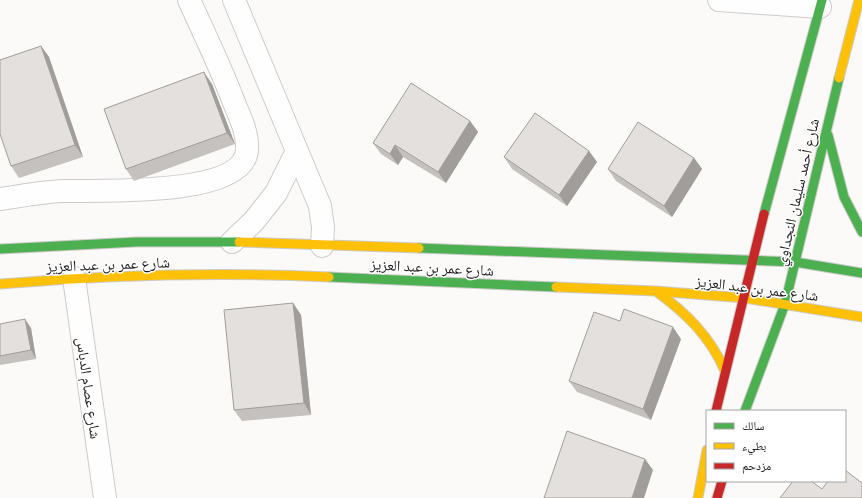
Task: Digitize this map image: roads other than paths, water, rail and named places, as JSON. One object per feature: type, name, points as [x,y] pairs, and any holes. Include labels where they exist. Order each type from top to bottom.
[{"type":"street","points":[[0,199],[61,191],[166,188],[221,177],[236,169],[244,161],[247,150],[246,137],[221,68],[189,0]]},
{"type":"street","points":[[234,0],[320,206],[323,227],[322,246]]},
{"type":"street","points":[[719,0],[821,3]]},
{"type":"street","name":"شارع أحمد سليمان النجداوي","points":[[745,410],[785,304],[827,126],[859,0]]},
{"type":"street","name":"شارع أحمد سليمان النجداوي","points":[[716,410],[725,371],[745,298],[752,260],[821,3]]},
{"type":"street","points":[[827,126],[837,181],[846,207],[862,232]]},
{"type":"street","points":[[232,242],[254,220],[276,193],[298,152]]},
{"type":"street","name":"شارع عمر بن عبد العزيز","points":[[0,249],[136,242],[232,242],[795,262],[862,274]]},
{"type":"street","name":"شارع عمر بن عبد العزيز","points":[[0,284],[74,278],[258,274],[656,291],[745,298],[862,317]]},
{"type":"street","name":"شارع عصام الدباس","points":[[74,278],[105,498]]},
{"type":"street","points":[[656,291],[677,306],[702,329],[719,355],[725,371]]},
{"type":"street","points":[[698,498],[706,455]]},
{"type":"street","points":[[716,498],[722,482]]}]
